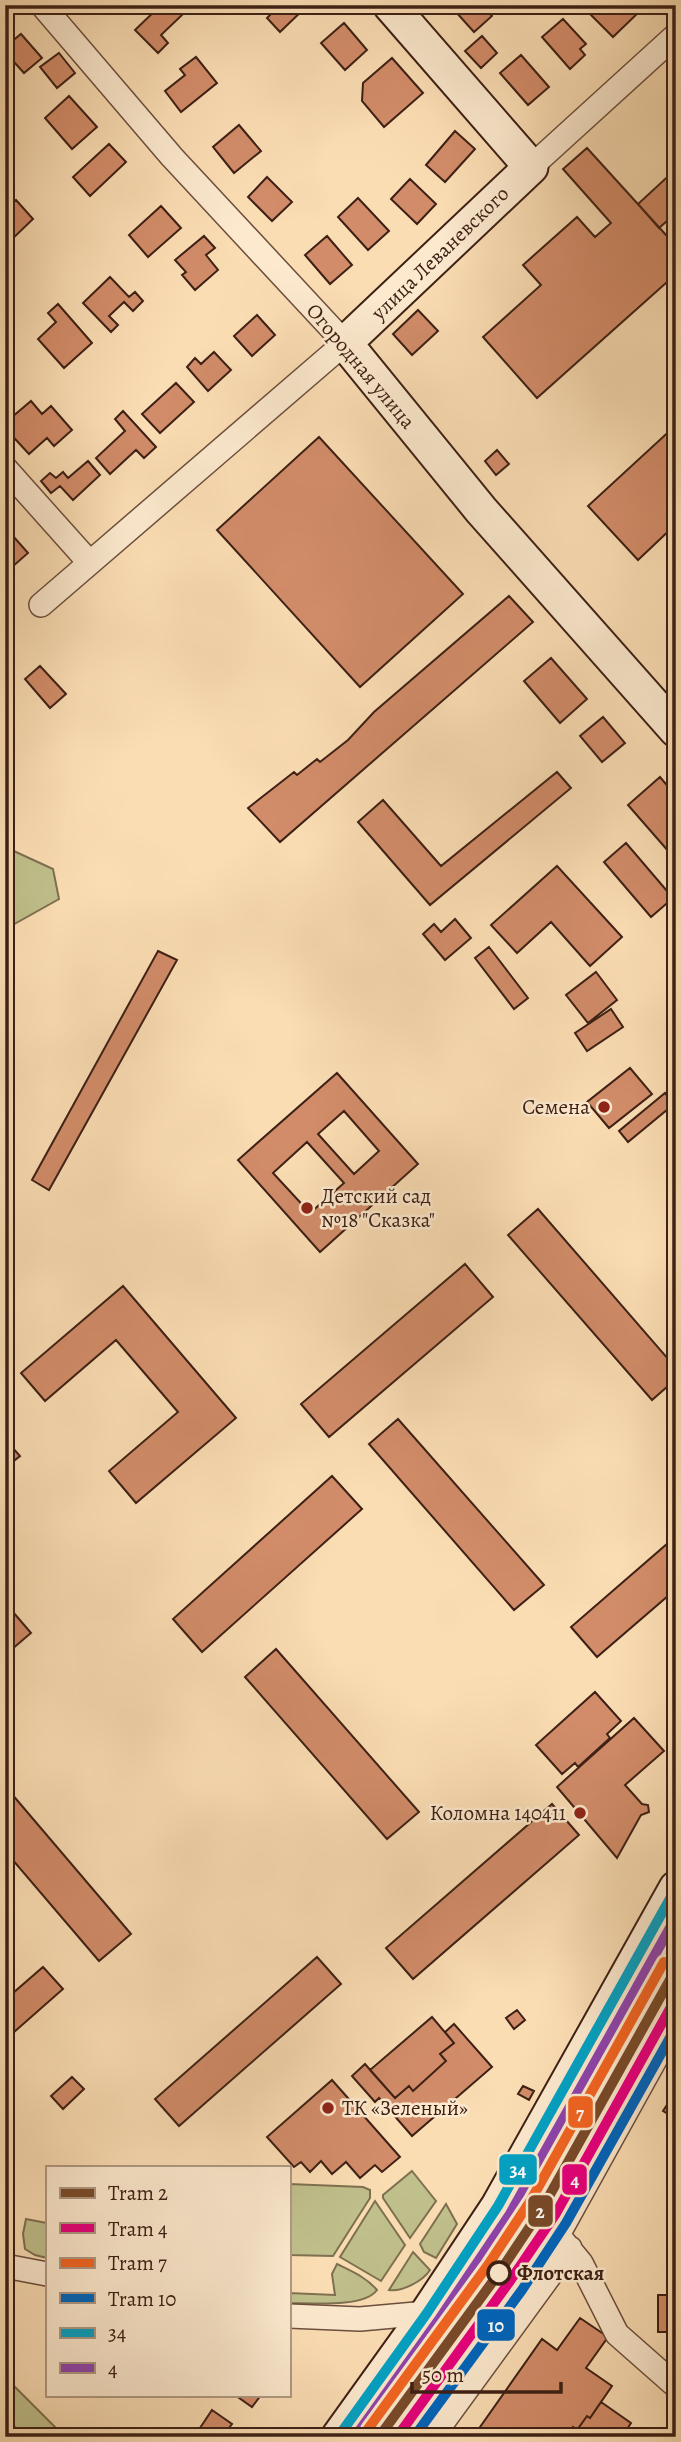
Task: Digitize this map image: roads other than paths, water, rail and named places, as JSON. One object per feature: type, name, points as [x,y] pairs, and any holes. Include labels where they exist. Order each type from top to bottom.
[{"type":"street","name":"Огородная улица","points":[[42,5],[172,156],[345,343],[481,510],[676,730]]},
{"type":"street","points":[[390,5],[531,167]]},
{"type":"street","name":"улица Леваневского","points":[[41,605],[345,343],[531,167],[676,35]]},
{"type":"street","points":[[5,468],[89,562]]},
{"type":"street","points":[[338,2437],[427,2313],[498,2206],[676,1888]]},
{"type":"street","points":[[432,2437],[564,2242],[676,2022]]},
{"type":"street","points":[[498,2206],[534,2220],[564,2242],[581,2263],[617,2334],[676,2386]]},
{"type":"street","points":[[5,2266],[46,2274]]},
{"type":"street","points":[[290,2316],[360,2319],[427,2313]]},
{"type":"tram line","name":"7","points":[[368,2429],[488,2265],[531,2200],[664,1962]]},
{"type":"tram line","name":"2","points":[[379,2437],[499,2273],[543,2207],[676,1969]]},
{"type":"tram line","name":"4","points":[[397,2437],[555,2215],[676,1998]]},
{"type":"tram line","name":"10","points":[[414,2437],[522,2290],[566,2223],[676,2027]]},
{"type":"place","name":"Семена","points":[[604,1107]]},
{"type":"place","name":"Детский сад №18 \"Сказка\"","points":[[307,1208]]},
{"type":"place","name":"Коломна 140411","points":[[580,1813]]},
{"type":"place","name":"ТК «Зеленый»","points":[[328,2108]]},
{"type":"place","name":"Флотская","points":[[499,2273]]}]
